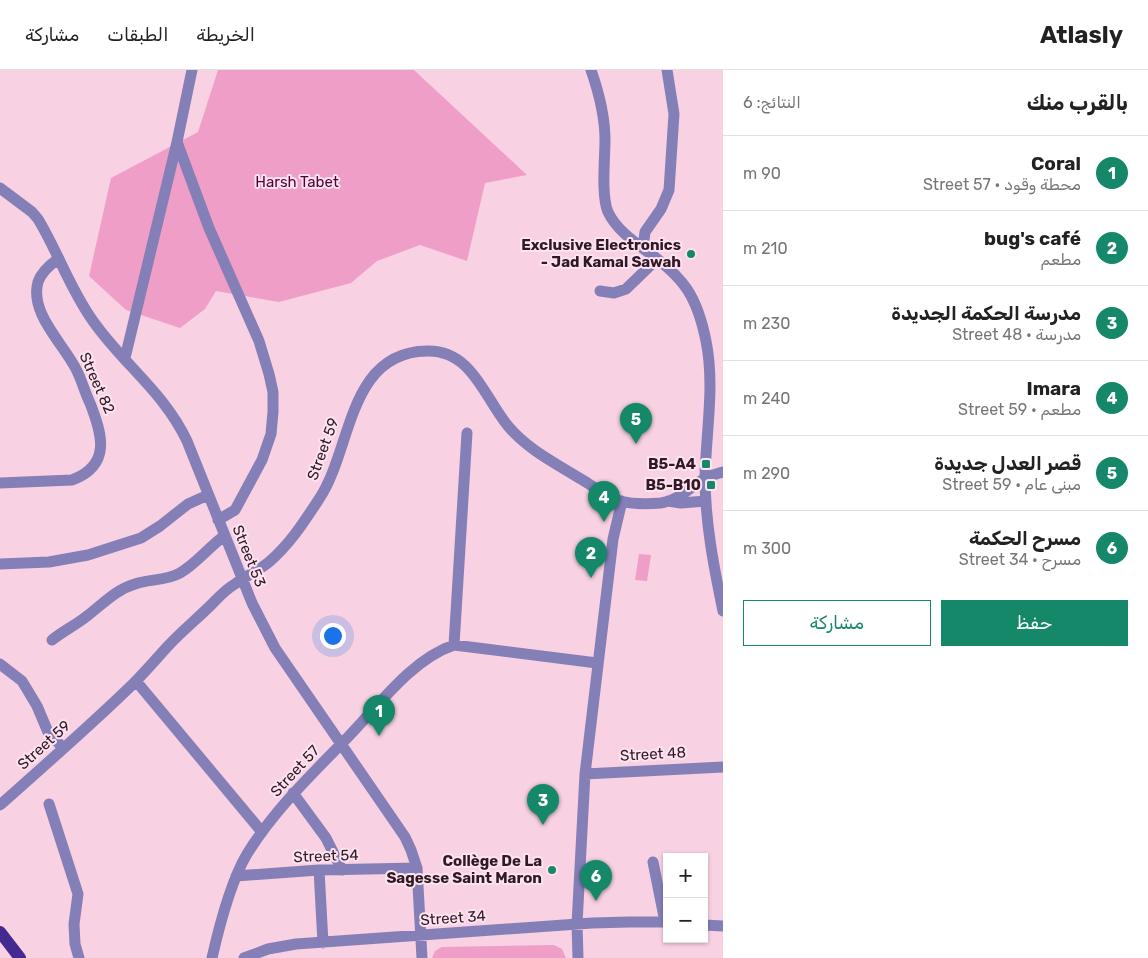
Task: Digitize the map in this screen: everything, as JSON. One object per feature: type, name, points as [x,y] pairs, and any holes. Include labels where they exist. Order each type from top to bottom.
[{"type":"main road","points":[[0,932],[20,958]]},
{"type":"street","points":[[125,358],[177,142],[192,70]]},
{"type":"street","points":[[591,70],[599,92],[605,138],[607,207],[616,223],[628,236],[678,277],[688,290],[696,304],[706,340],[709,370],[705,478],[706,501],[714,565],[723,611]]},
{"type":"street","points":[[643,248],[645,232],[661,209],[668,190],[674,114],[667,70]]},
{"type":"street","points":[[177,142],[209,228],[258,342],[273,392],[271,434],[262,460],[235,510],[218,520]]},
{"type":"street","name":"Street 53","points":[[0,188],[32,212],[93,322],[144,378],[178,421],[252,604],[275,648],[411,850],[417,868],[422,958]]},
{"type":"street","name":"Street 82","points":[[0,483],[72,480],[88,471],[99,455],[101,435],[97,420],[77,371],[50,329],[39,306],[38,282],[46,270],[58,259]]},
{"type":"street","points":[[600,290],[614,293],[626,289],[657,259]]},
{"type":"street","name":"Street 59","points":[[0,805],[136,681],[169,645],[224,593],[258,570],[281,551],[296,534],[322,495],[359,397],[373,376],[383,366],[398,357],[432,350],[456,358],[475,376],[500,416],[535,451],[604,493],[622,501],[646,503],[668,501],[687,492],[705,478],[723,472]]},
{"type":"street","points":[[467,433],[454,645],[597,663]]},
{"type":"street","points":[[0,564],[49,562],[88,555],[141,538],[188,504],[208,495]]},
{"type":"street","points":[[578,958],[577,924],[585,774],[613,539],[622,501]]},
{"type":"street","points":[[668,501],[682,503],[706,501]]},
{"type":"street","points":[[52,640],[123,588],[136,583],[162,579],[180,573],[224,536]]},
{"type":"street","name":"Street 57","points":[[212,958],[236,876],[247,854],[262,832],[293,793],[410,672],[434,654],[454,645]]},
{"type":"street","points":[[0,664],[22,680],[37,706],[48,732],[63,748]]},
{"type":"street","points":[[136,681],[262,832]]},
{"type":"street","name":"Street 48","points":[[585,774],[723,767]]},
{"type":"street","points":[[293,793],[326,838],[342,870]]},
{"type":"street","points":[[49,804],[78,894],[74,924],[78,958]]},
{"type":"street","points":[[653,862],[663,908]]},
{"type":"street","name":"Street 54","points":[[236,876],[319,870],[417,868]]},
{"type":"street","points":[[319,870],[323,943]]},
{"type":"street","name":"Street 34","points":[[244,958],[268,949],[296,944],[577,924],[663,922]]},
{"type":"street","points":[[708,925],[723,926]]},
{"type":"green space","name":"Harsh Tabet","points":[[218,70],[414,70],[527,175],[485,183],[467,261],[420,245],[377,261],[351,283],[279,302],[216,291],[205,309],[180,328],[126,310],[89,276],[111,178],[198,132]]},
{"type":"green space","points":[[639,554],[651,555],[647,581],[635,580]]},
{"type":"green space","points":[[554,945],[562,949],[566,958],[432,958],[435,951],[442,947]]},
{"type":"place","name":"Exclusive Electronics - Jad Kamal Sawah","points":[[691,254]]},
{"type":"place","name":"قصر العدل جديدة","points":[[636,444]]},
{"type":"place","name":"B5-A4","points":[[706,464]]},
{"type":"place","name":"B5-B10","points":[[711,485]]},
{"type":"place","name":"Imara","points":[[604,522]]},
{"type":"place","name":"bug's café","points":[[591,578]]},
{"type":"place","name":"Coral","points":[[379,736]]},
{"type":"place","name":"مدرسة الحكمة الجديدة","points":[[543,825]]},
{"type":"place","name":"Collège De La Sagesse Saint Maron","points":[[552,870]]},
{"type":"place","name":"مسرح الحكمة","points":[[596,901]]}]
